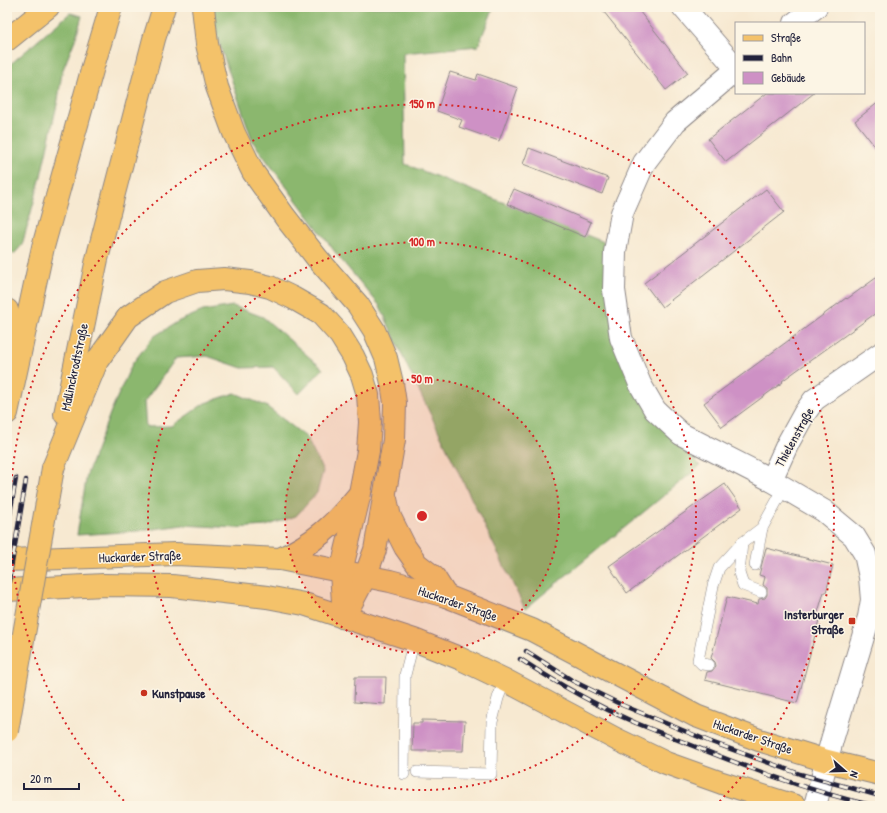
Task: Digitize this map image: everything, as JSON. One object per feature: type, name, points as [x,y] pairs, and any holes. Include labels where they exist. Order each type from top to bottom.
[{"type":"main road","points":[[7,40],[48,7]]},
{"type":"main road","points":[[7,413],[43,247],[111,7]]},
{"type":"main road","name":"Mallinckrodtstraße","points":[[7,731],[53,468],[97,259],[154,39],[164,7]]},
{"type":"main road","points":[[203,7],[207,44],[217,87],[234,133],[253,172],[294,229],[358,305],[374,330],[386,358],[392,383],[395,403],[394,440],[375,550],[365,577],[344,618]]},
{"type":"main road","points":[[53,468],[97,361],[128,317],[165,292],[197,281],[224,279],[250,282],[270,287],[292,298],[320,314],[340,335],[356,362],[368,395],[370,422],[368,451],[360,493],[341,572],[344,618]]},
{"type":"main road","points":[[7,310],[18,358]]},
{"type":"main road","points":[[280,559],[298,551],[320,536],[339,519],[360,493]]},
{"type":"main road","points":[[385,497],[390,517],[405,547],[417,564],[434,577],[446,596]]},
{"type":"main road","name":"Huckarder Straße","points":[[7,560],[176,554],[280,559],[390,581],[446,596],[532,630],[696,716],[759,740],[827,761],[880,774]]},
{"type":"main road","points":[[7,590],[104,585],[172,586],[267,597],[304,604],[414,640],[459,658],[505,680],[616,739],[666,763],[722,783],[795,806]]},
{"type":"street","points":[[682,7],[735,68]]},
{"type":"street","points":[[796,22],[816,7]]},
{"type":"street","points":[[735,70],[675,122],[644,163],[622,214],[615,252],[614,290],[621,338],[640,384],[655,410],[681,434],[778,484],[824,511],[872,551],[870,577],[872,600],[869,617],[832,740],[815,806]]},
{"type":"street","name":"Thielenstraße","points":[[778,484],[788,443],[804,414],[814,400],[880,354]]},
{"type":"lane","points":[[755,565],[762,528],[778,484]]},
{"type":"lane","points":[[709,665],[702,664],[698,660],[713,586],[719,568],[742,543],[762,528]]},
{"type":"lane","points":[[742,543],[739,573],[743,585],[761,592]]},
{"type":"lane","points":[[404,774],[405,675],[414,640]]},
{"type":"lane","points":[[417,772],[491,774],[492,722],[498,698],[505,680]]},
{"type":"green space","points":[[212,7],[494,7],[478,46],[403,53],[405,164],[604,242],[617,336],[649,408],[700,466],[525,609],[408,368],[380,306],[338,256],[253,142],[211,20]]},
{"type":"green space","points":[[70,13],[82,16],[76,37],[62,72],[58,100],[40,180],[22,245],[14,254],[7,250],[7,66]]},
{"type":"green space","points":[[233,306],[263,317],[323,369],[299,394],[273,367],[242,368],[207,356],[176,358],[144,402],[146,427],[172,426],[205,403],[235,393],[266,406],[306,437],[323,471],[317,493],[296,516],[266,526],[236,528],[183,525],[138,531],[77,535],[87,474],[111,411],[132,364],[153,337],[179,321],[203,311]]},
{"type":"building","points":[[600,7],[636,7],[688,73],[666,90]]},
{"type":"building","points":[[450,72],[476,80],[478,74],[518,88],[499,141],[459,127],[462,120],[437,111]]},
{"type":"building","points":[[766,94],[813,94],[726,162],[708,139]]},
{"type":"building","points":[[880,101],[880,153],[855,121]]},
{"type":"building","points":[[529,148],[608,178],[602,194],[523,164]]},
{"type":"building","points":[[514,189],[591,222],[585,237],[507,204]]},
{"type":"building","points":[[766,189],[784,212],[662,307],[644,283]]},
{"type":"building","points":[[880,275],[880,310],[782,381],[783,382],[722,427],[704,403],[846,298],[847,299]]},
{"type":"building","points":[[725,484],[742,508],[627,593],[609,566]]},
{"type":"building","points":[[766,548],[833,565],[826,592],[824,592],[816,619],[819,620],[797,703],[705,680],[707,672],[712,671],[716,666],[715,662],[711,658],[727,597],[758,604],[759,599],[765,598],[767,595],[767,588],[763,585],[765,577],[759,575]]},
{"type":"building","points":[[355,677],[386,677],[385,704],[354,702]]},
{"type":"building","points":[[422,720],[465,721],[463,751],[412,751],[413,723],[422,723]]},
{"type":"railway","points":[[7,532],[16,478]]},
{"type":"railway","points":[[7,592],[26,480]]},
{"type":"railway","points":[[526,651],[573,681],[622,705],[711,742],[800,774],[880,796]]},
{"type":"railway","points":[[520,659],[577,694],[636,723],[784,780],[844,799],[875,806]]},
{"type":"place","name":"Insterburger Straße","points":[[852,621]]},
{"type":"place","name":"Kunstpause","points":[[144,693]]}]
